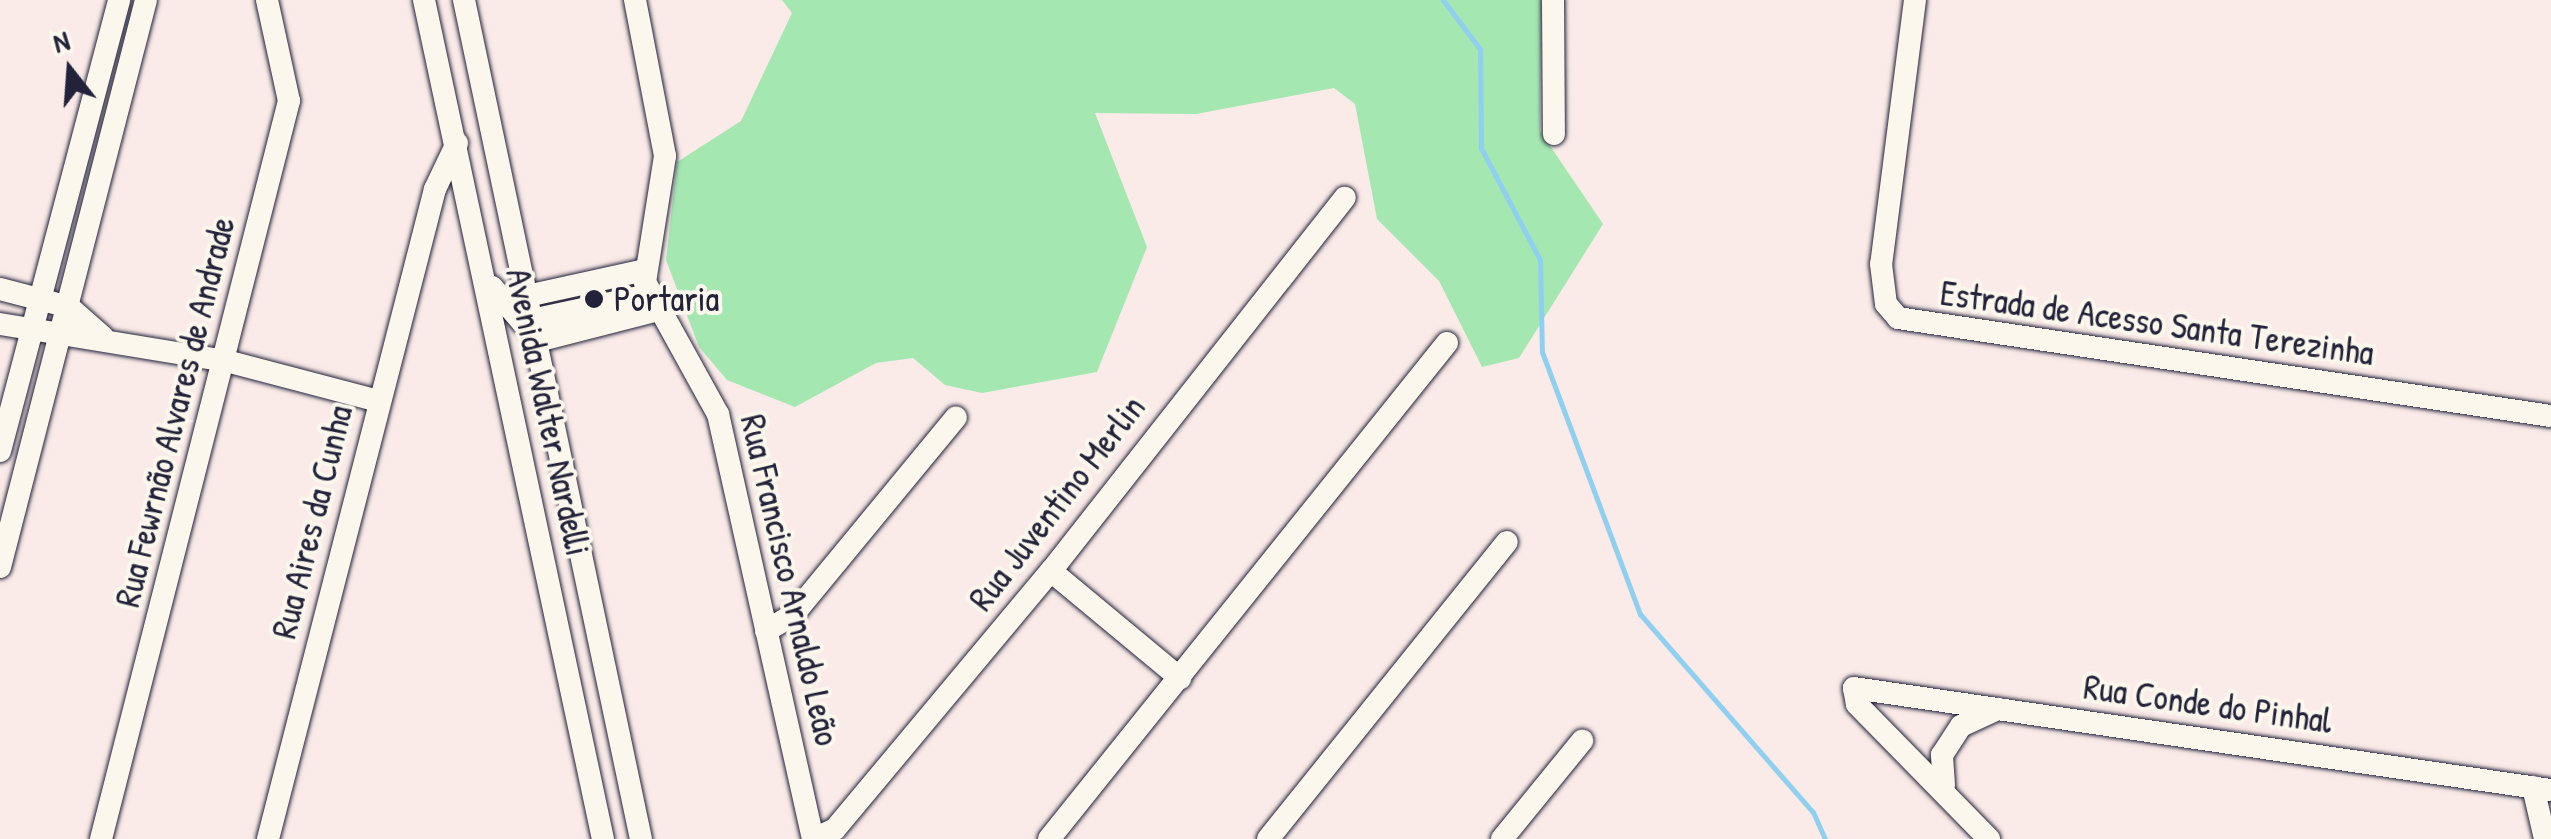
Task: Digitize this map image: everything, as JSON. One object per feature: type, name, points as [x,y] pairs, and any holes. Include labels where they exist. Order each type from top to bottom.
[{"type":"street","points":[[0,452],[36,298],[118,0]]},
{"type":"street","points":[[0,567],[146,0]]},
{"type":"street","name":"Rua Fewrnão Alvares de Andrade","points":[[101,839],[289,101],[267,0]]},
{"type":"street","name":"Avenida Walter Nardelli","points":[[424,0],[603,839]]},
{"type":"street","name":"Avenida Walter Nardelli","points":[[464,0],[640,839]]},
{"type":"street","points":[[635,0],[666,156],[649,292]]},
{"type":"street","points":[[1553,0],[1554,134]]},
{"type":"street","name":"Estrada de Acesso Santa Terezinha","points":[[1915,0],[1880,280],[1898,318],[2551,416]]},
{"type":"street","name":"Rua Aires da Cunha","points":[[268,839],[379,401],[457,143]]},
{"type":"street","name":"Rua Juventino Merlin","points":[[813,839],[835,829],[1051,570],[1344,198]]},
{"type":"street","points":[[431,224],[469,206]]},
{"type":"street","points":[[480,259],[504,309],[532,319],[649,292]]},
{"type":"street","points":[[0,289],[69,307],[103,336]]},
{"type":"street","points":[[532,319],[649,292]]},
{"type":"street","name":"Rua Francisco Arnaldo Leão","points":[[649,292],[718,414],[813,839]]},
{"type":"street","points":[[0,324],[60,339],[103,336],[226,360],[379,401]]},
{"type":"street","points":[[1049,839],[1446,343]]},
{"type":"street","points":[[766,631],[793,616],[956,417]]},
{"type":"street","points":[[1268,839],[1507,542]]},
{"type":"street","points":[[1051,570],[1180,678]]},
{"type":"street","name":"Rua Conde do Pinhal","points":[[1944,784],[1856,704],[1854,688],[2542,789]]},
{"type":"street","points":[[1990,839],[1944,784],[1942,755],[1961,726],[1998,708]]},
{"type":"street","points":[[1502,839],[1582,740]]},
{"type":"street","points":[[2542,789],[2545,839]]},
{"type":"green space","points":[[782,0],[1541,0],[1540,131],[1603,224],[1519,358],[1482,367],[1439,281],[1377,219],[1355,104],[1334,88],[1196,114],[1095,113],[1147,247],[1097,372],[982,393],[945,385],[913,358],[876,363],[795,407],[727,380],[699,347],[666,260],[677,162],[741,121],[792,13]]},
{"type":"waterway","points":[[1443,0],[1480,49],[1481,148],[1540,260],[1542,352],[1640,614],[1813,812],[1825,839]]},
{"type":"place","name":"Portaria","points":[[594,299]]}]
